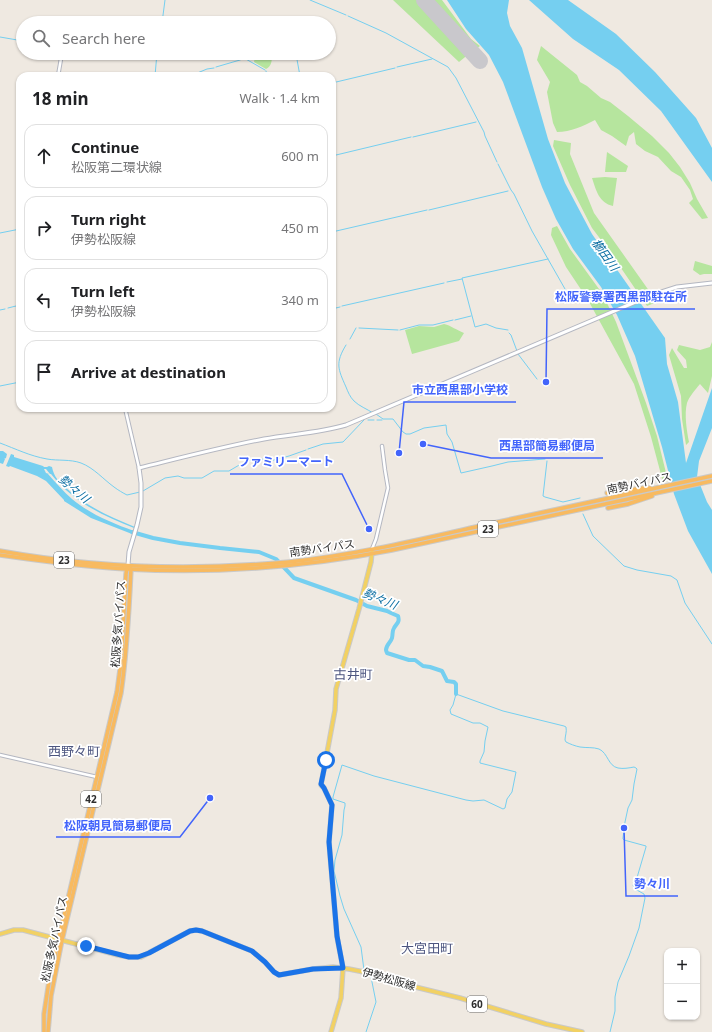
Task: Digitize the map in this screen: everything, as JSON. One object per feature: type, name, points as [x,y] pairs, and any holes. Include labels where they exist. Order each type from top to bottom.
[{"type":"highway","name":"南勢バイパス","points":[[0,555],[72,565],[126,569],[206,571],[263,566],[372,552],[658,490],[712,476]]},
{"type":"highway","name":"南勢バイパス","points":[[658,490],[712,481]]},
{"type":"highway","points":[[607,493],[644,488],[658,490]]},
{"type":"highway","points":[[608,508],[628,504],[653,496],[658,490]]},
{"type":"highway","name":"南勢バイパス","points":[[0,551],[73,561],[128,565],[192,567],[263,566]]},
{"type":"highway","name":"松阪多気バイパス","points":[[44,1032],[44,1014],[50,975],[60,940],[117,692],[121,662],[126,569],[128,565],[131,569],[127,649],[121,693],[98,777]]},
{"type":"highway","name":"松阪多気バイパス","points":[[48,1032],[51,996],[60,940]]},
{"type":"main road","points":[[128,565],[129,552],[141,507],[142,492],[138,468],[281,436],[331,429],[346,425],[652,295],[677,287],[712,283]]},
{"type":"main road","points":[[331,1032],[340,998],[343,968],[337,936],[329,842],[332,805],[321,784],[335,710],[336,689],[359,609],[372,552]]},
{"type":"main road","name":"伊勢松阪線","points":[[0,934],[19,929],[134,958],[141,957],[190,931],[202,931],[252,951],[279,975],[313,969],[343,968],[364,972],[391,981],[460,998],[546,1024],[582,1032]]},
{"type":"street","points":[[59,72],[61,60]]},
{"type":"street","points":[[126,412],[138,468]]},
{"type":"street","points":[[372,552],[388,488],[382,446]]},
{"type":"street","points":[[0,755],[98,777]]},
{"type":"green space","points":[[393,0],[422,0],[470,53],[459,62]]},
{"type":"green space","points":[[427,0],[442,0],[471,39],[480,46],[473,51]]},
{"type":"green space","points":[[541,46],[577,75],[580,82],[628,116],[652,136],[669,153],[690,183],[708,218],[702,219],[689,203],[693,199],[690,190],[681,177],[671,171],[658,157],[645,151],[636,144],[634,132],[629,136],[626,146],[601,130],[595,120],[572,130],[557,132],[553,123],[547,92],[550,82],[537,60]]},
{"type":"green space","points":[[254,60],[271,60],[270,65],[266,69],[254,62]]},
{"type":"green space","points":[[554,140],[571,143],[570,154],[594,213],[657,302],[647,306],[592,228],[570,185],[553,146]]},
{"type":"green space","points":[[607,152],[628,166],[626,172],[605,172]]},
{"type":"green space","points":[[592,178],[617,178],[613,206],[601,199]]},
{"type":"green space","points":[[557,226],[570,249],[599,289],[616,322],[657,436],[668,481],[663,482],[651,437],[634,384],[588,300],[566,267],[551,235],[552,228]]},
{"type":"green space","points":[[695,261],[712,266],[712,274],[700,275],[693,270]]},
{"type":"green space","points":[[444,324],[464,333],[459,341],[412,354],[405,330],[419,326],[434,327]]},
{"type":"green space","points":[[712,342],[712,376],[708,393],[700,384],[687,403],[686,418],[689,442],[686,445],[682,419],[681,396],[669,355],[672,348],[684,368],[687,368],[686,360],[677,350],[679,345],[700,350],[710,347]]},
{"type":"water","name":"櫛田川","points":[[447,0],[509,0],[507,13],[510,26],[522,48],[548,139],[565,183],[592,234],[665,338],[667,364],[678,402],[686,463],[712,388],[712,428],[699,461],[697,477],[707,502],[712,510],[712,574],[688,531],[674,494],[662,447],[635,356],[617,315],[601,287],[573,249],[556,219],[542,187],[503,82],[489,55],[466,29]]},
{"type":"water","points":[[529,0],[568,0],[616,34],[655,72],[696,118],[712,148],[712,182],[661,111],[619,70],[573,39]]},
{"type":"water","points":[[0,451],[7,454],[3,464],[0,463]]},
{"type":"water","points":[[11,454],[14,455],[14,457],[44,467],[52,467],[58,480],[81,500],[107,515],[135,527],[134,528],[100,513],[78,500],[59,484],[46,469],[44,469],[46,473],[49,474],[72,499],[102,518],[134,531],[132,534],[91,518],[64,501],[46,481],[37,476],[10,466],[6,466]]},
{"type":"waterway","points":[[163,16],[165,0]]},
{"type":"waterway","points":[[310,0],[346,15]]},
{"type":"waterway","points":[[348,16],[386,33],[448,67],[456,78],[484,132],[497,162]]},
{"type":"waterway","points":[[0,37],[16,40]]},
{"type":"waterway","points":[[397,67],[432,59]]},
{"type":"waterway","points":[[155,72],[156,60]]},
{"type":"waterway","points":[[216,67],[240,60]]},
{"type":"waterway","points":[[248,60],[265,70]]},
{"type":"waterway","points":[[297,60],[299,72]]},
{"type":"waterway","points":[[200,72],[214,68]]},
{"type":"waterway","points":[[336,82],[395,68]]},
{"type":"waterway","points":[[413,137],[476,122]]},
{"type":"waterway","points":[[336,155],[411,137]]},
{"type":"waterway","points":[[498,164],[532,231],[569,296]]},
{"type":"waterway","points":[[429,210],[508,191]]},
{"type":"waterway","points":[[336,231],[427,210]]},
{"type":"waterway","points":[[0,233],[16,230]]},
{"type":"waterway","points":[[508,330],[496,328],[486,324],[475,327],[462,278],[548,259]]},
{"type":"waterway","points":[[447,282],[462,279]]},
{"type":"waterway","points":[[342,306],[444,283]]},
{"type":"waterway","points":[[8,308],[16,306]]},
{"type":"waterway","points":[[336,308],[340,307]]},
{"type":"waterway","points":[[0,310],[5,309]]},
{"type":"waterway","points":[[455,320],[471,316]]},
{"type":"waterway","points":[[400,330],[419,325],[433,325],[453,320]]},
{"type":"waterway","points":[[350,339],[356,328]]},
{"type":"waterway","points":[[359,328],[398,330]]},
{"type":"waterway","points":[[509,333],[517,351]]},
{"type":"waterway","points":[[346,345],[340,357],[339,366],[348,393],[358,404],[373,413]]},
{"type":"waterway","points":[[518,354],[537,379]]},
{"type":"waterway","points":[[0,386],[16,383]]},
{"type":"waterway","points":[[376,414],[383,419],[393,419],[406,434],[410,434],[424,428],[446,425],[447,434],[452,442],[461,473],[508,462],[545,459]]},
{"type":"waterway","points":[[308,449],[323,444],[343,442],[364,420]]},
{"type":"waterway","points":[[368,420],[374,420]]},
{"type":"waterway","points":[[377,420],[382,420]]},
{"type":"waterway","points":[[0,443],[41,458],[81,463],[127,495],[140,492]]},
{"type":"waterway","points":[[143,491],[165,478],[178,476],[184,478],[202,478],[214,471],[229,471],[246,461],[265,459],[270,461],[306,450]]},
{"type":"waterway","points":[[547,461],[543,496],[563,502],[580,498]]},
{"type":"waterway","points":[[583,514],[593,536],[624,566],[637,570],[671,576],[677,580],[685,603],[712,644]]},
{"type":"waterway","name":"勢々川","points":[[132,532],[180,543],[259,552],[276,559],[294,578],[356,600],[367,606],[387,611],[398,616],[398,621],[393,629],[391,639],[386,648],[387,653],[409,660],[415,660],[423,666],[442,671],[447,681],[454,682],[456,684],[456,694]]},
{"type":"waterway","points":[[364,970],[361,947],[344,909],[334,871],[335,860],[342,835],[345,803],[333,799],[333,797],[342,765],[374,776],[466,800],[484,800],[503,809],[505,808],[507,799],[512,792],[516,772],[480,763],[484,752],[488,727],[451,714],[450,710],[456,694],[503,711],[564,726],[566,727],[566,742],[580,747],[599,749],[615,767],[634,767],[637,769],[632,800],[628,808],[625,822],[623,839],[646,846],[636,881],[633,885],[635,889],[644,894],[645,898],[639,928],[618,982],[615,997],[615,1011],[610,1032]]},
{"type":"waterway","points":[[366,1032],[376,1002],[371,977]]},
{"type":"runway","points":[[424,0],[480,61]]},
{"type":"place","name":"松阪警察署西黒部駐在所","points":[[546,382]]},
{"type":"place","name":"西黒部簡易郵便局","points":[[423,444]]},
{"type":"place","name":"市立西黒部小学校","points":[[399,453]]},
{"type":"place","name":"ファミリーマート","points":[[369,529]]},
{"type":"place","name":"松阪朝見簡易郵便局","points":[[210,798]]},
{"type":"place","name":"勢々川","points":[[624,828]]},
{"type":"district","name":"古井町","points":[[353,674]]},
{"type":"district","name":"西野々町","points":[[74,751]]},
{"type":"district","name":"大宮田町","points":[[427,948]]},
{"type":"route","points":[[86,946],[134,958],[141,957],[190,931],[196,930],[252,951],[258,955],[276,974],[279,975],[313,969],[333,967],[343,968],[334,912],[329,842],[332,805],[321,784],[326,760]]}]
